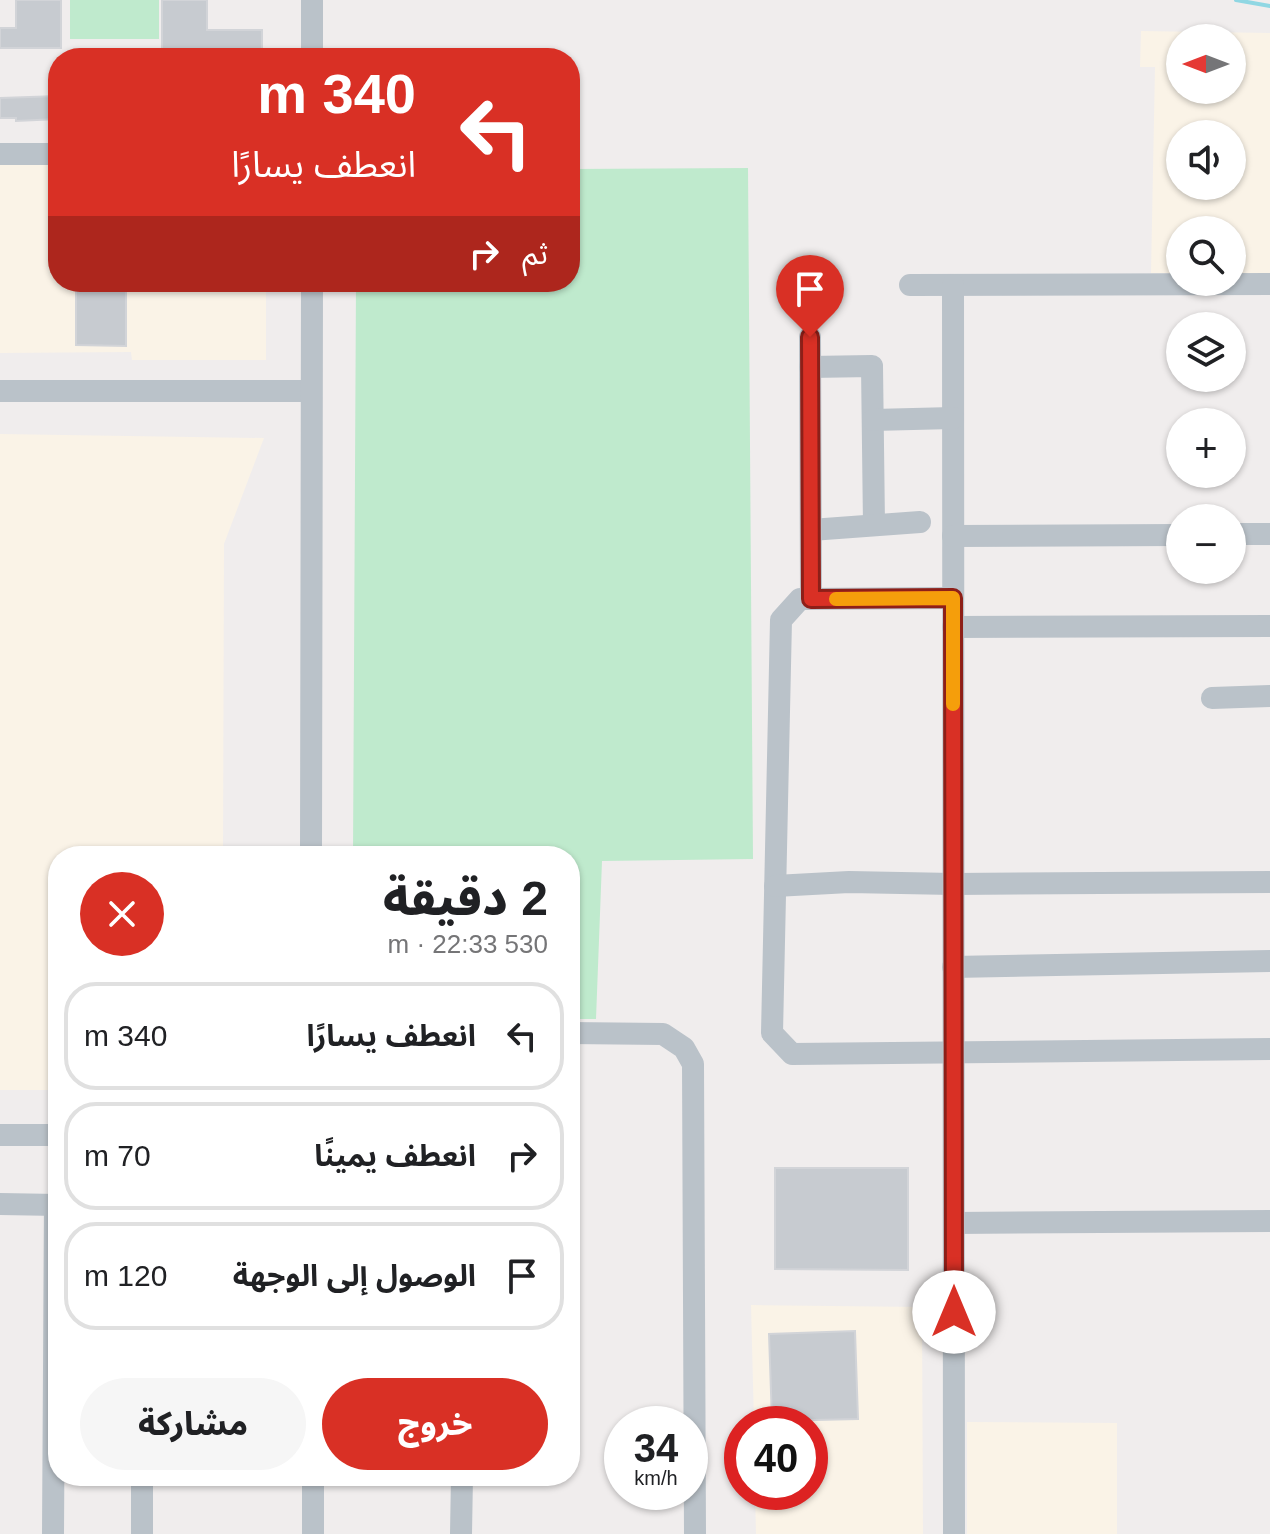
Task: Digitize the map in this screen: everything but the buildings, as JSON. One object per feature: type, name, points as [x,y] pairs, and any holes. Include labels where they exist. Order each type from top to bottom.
[{"type":"street","points":[[312,0],[312,48]]},
{"type":"street","points":[[0,154],[48,154]]},
{"type":"street","points":[[910,285],[1270,284]]},
{"type":"street","points":[[953,285],[954,1534]]},
{"type":"street","points":[[311,846],[312,292]]},
{"type":"street","points":[[810,337],[811,599]]},
{"type":"street","points":[[810,367],[872,366],[874,525]]},
{"type":"street","points":[[0,391],[311,391]]},
{"type":"street","points":[[873,420],[953,418]]},
{"type":"street","points":[[811,530],[920,522]]},
{"type":"street","points":[[1246,534],[1270,534]]},
{"type":"street","points":[[953,536],[1166,535]]},
{"type":"street","points":[[953,598],[800,599],[781,620],[772,1033],[792,1054],[1270,1049]]},
{"type":"street","points":[[953,627],[1270,626]]},
{"type":"street","points":[[1212,698],[1270,696]]},
{"type":"street","points":[[775,886],[849,882],[1270,882]]},
{"type":"street","points":[[953,967],[1270,961]]},
{"type":"street","points":[[580,1033],[663,1034],[684,1048],[693,1064],[695,1534]]},
{"type":"street","points":[[0,1135],[48,1135]]},
{"type":"street","points":[[0,1204],[48,1205]]},
{"type":"street","points":[[954,1223],[1270,1221]]},
{"type":"street","points":[[53,1486],[53,1534]]},
{"type":"street","points":[[142,1486],[142,1534]]},
{"type":"street","points":[[313,1486],[313,1534]]},
{"type":"street","points":[[461,1534],[462,1486]]},
{"type":"shaded area","points":[[1141,31],[1166,31],[1166,104],[1246,104],[1246,33],[1270,33],[1270,273],[1246,273],[1246,216],[1166,216],[1166,273],[1151,273],[1155,67],[1140,67]]},
{"type":"shaded area","points":[[0,165],[48,165],[48,292],[266,292],[266,360],[132,360],[131,352],[0,353]]},
{"type":"shaded area","points":[[0,434],[264,438],[224,544],[223,846],[48,846],[48,1090],[0,1090]]},
{"type":"shaded area","points":[[751,1305],[922,1307],[923,1534],[756,1534],[755,1510],[828,1510],[828,1406],[754,1406]]},
{"type":"shaded area","points":[[967,1422],[1117,1423],[1117,1534],[967,1534]]},
{"type":"green space","points":[[70,0],[159,0],[159,39],[70,39]]},
{"type":"green space","points":[[748,168],[753,859],[602,861],[596,1019],[580,1019],[580,846],[353,846],[356,292],[580,292],[580,169]]},
{"type":"waterway","points":[[1236,0],[1270,6]]},
{"type":"slow traffic","points":[[836,599],[953,598],[953,704]]},
{"type":"route","points":[[810,337],[811,599],[953,598],[954,1312]]}]
